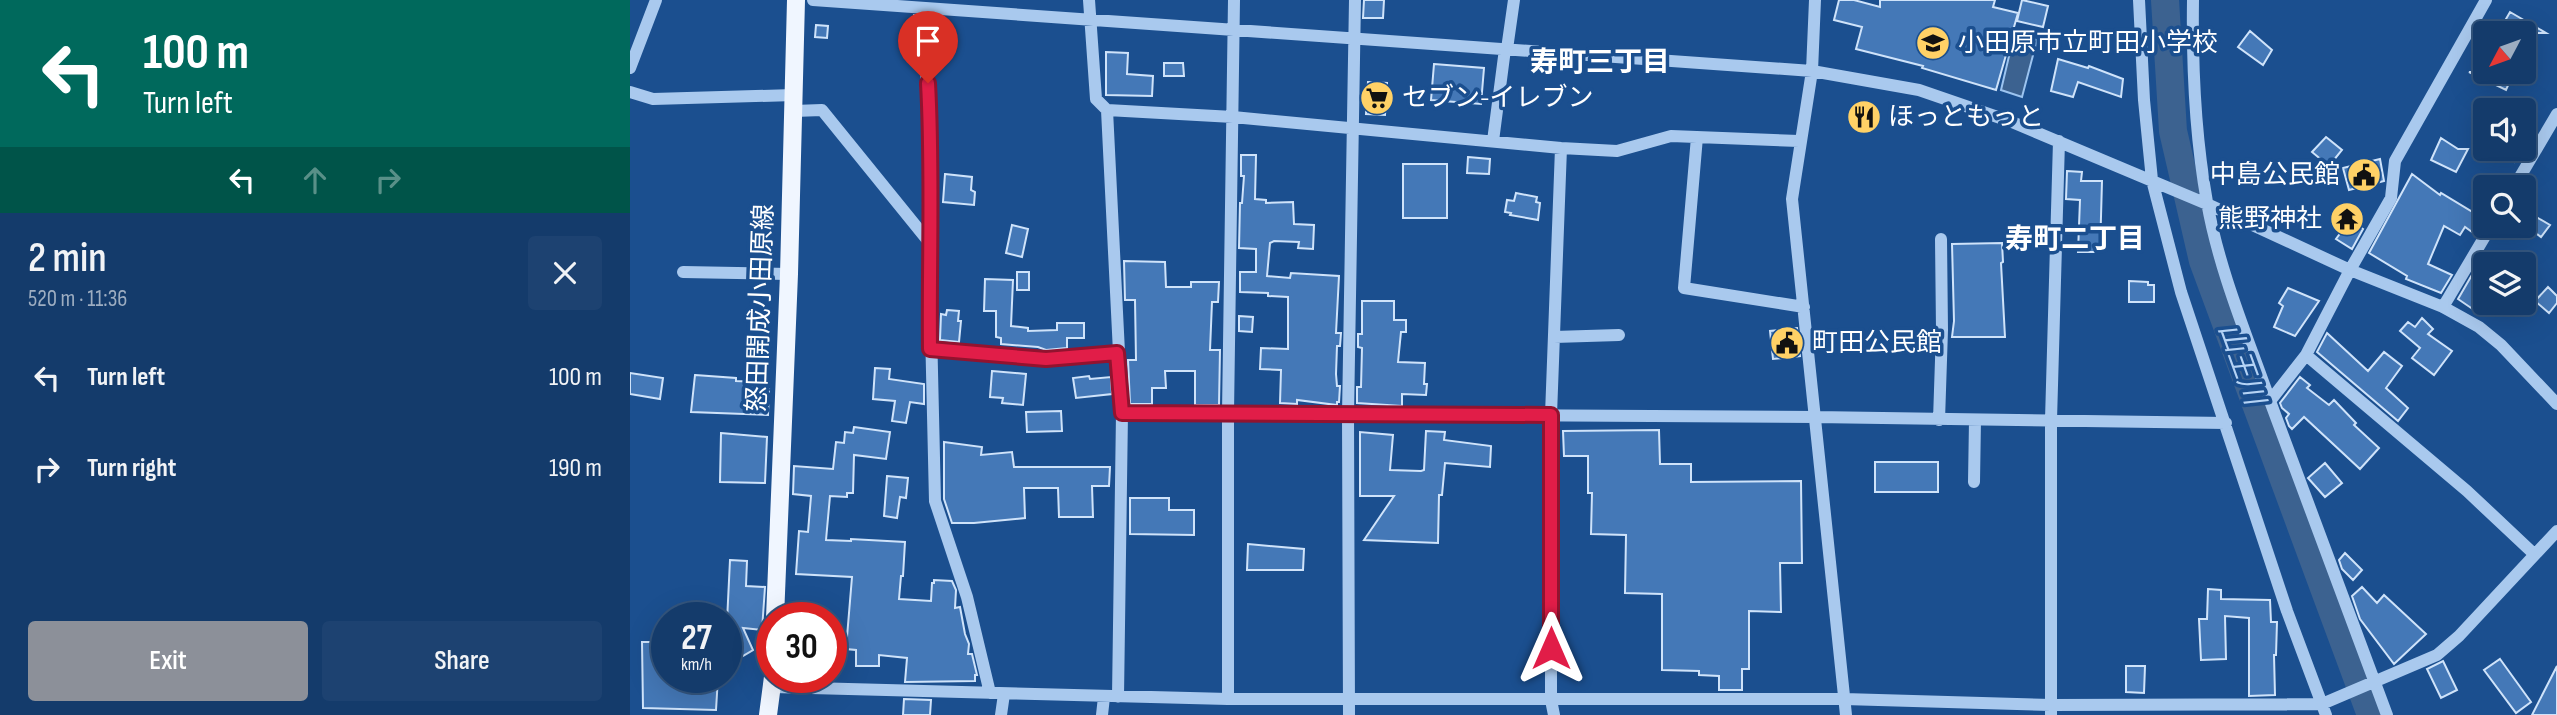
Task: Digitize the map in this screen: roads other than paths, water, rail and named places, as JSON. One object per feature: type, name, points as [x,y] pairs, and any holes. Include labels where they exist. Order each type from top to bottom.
[{"type":"main road","name":"怒田開成小田原線","points":[[776,602],[789,274],[796,0]]},
{"type":"main road","points":[[768,715],[771,693]]},
{"type":"street","points":[[630,68],[656,0]]},
{"type":"street","points":[[813,0],[1812,71],[1919,90],[2059,141],[2207,204],[2350,270],[2443,307],[2479,327],[2501,345],[2557,404]]},
{"type":"street","points":[[1089,0],[1096,99],[1108,110],[1233,117],[1617,151],[1671,136],[1799,141]]},
{"type":"street","points":[[1228,699],[1228,413],[1234,0]]},
{"type":"street","points":[[1349,715],[1348,415],[1355,0]]},
{"type":"street","points":[[1493,141],[1514,0]]},
{"type":"street","points":[[1815,0],[1812,71],[1792,199],[1846,715]]},
{"type":"street","points":[[2139,0],[2142,73],[2152,180],[2182,292],[2287,611],[2324,710]]},
{"type":"street","points":[[2193,0],[2195,123],[2207,204],[2223,265],[2270,401],[2387,715]]},
{"type":"street","points":[[2270,401],[2306,355],[2391,198],[2395,161],[2486,0]]},
{"type":"street","points":[[918,8],[927,59],[931,131],[930,349],[935,501],[967,597],[990,693]]},
{"type":"street","points":[[630,92],[653,99],[794,103],[822,110],[929,242]]},
{"type":"street","points":[[1102,715],[1111,697],[1122,413],[1117,353],[1108,110]]},
{"type":"street","points":[[2521,175],[2557,115]]},
{"type":"street","points":[[1697,137],[1684,288],[1804,307]]},
{"type":"street","points":[[2051,710],[2052,420],[2059,141]]},
{"type":"street","points":[[1554,715],[1551,700],[1551,415],[1561,148]]},
{"type":"street","points":[[2443,307],[2484,238]]},
{"type":"street","points":[[1939,420],[1941,239]]},
{"type":"street","points":[[683,272],[789,274]]},
{"type":"street","points":[[1554,337],[1619,335]]},
{"type":"street","points":[[930,349],[1046,359],[1117,353]]},
{"type":"street","points":[[2306,355],[2467,491],[2535,554]]},
{"type":"street","points":[[1122,413],[1815,417],[2226,423]]},
{"type":"street","points":[[1974,482],[1975,420]]},
{"type":"street","points":[[847,686],[1004,694],[1228,699],[1844,699],[2051,710],[2324,710],[2437,655],[2459,636],[2557,531]]},
{"type":"street","points":[[1001,715],[1004,694]]},
{"type":"water","points":[[2014,35],[2037,40],[2022,97],[2001,90]]},
{"type":"waterway","name":"山王川","points":[[2165,0],[2173,131],[2203,261],[2371,715]]},
{"type":"place","name":"小田原市立町田小学校","points":[[1933,43]]},
{"type":"place","name":"セブン-イレブン","points":[[1377,98]]},
{"type":"place","name":"ほっともっと","points":[[1864,117]]},
{"type":"place","name":"中島公民館","points":[[2364,175]]},
{"type":"place","name":"熊野神社","points":[[2347,219]]},
{"type":"place","name":"町田公民館","points":[[1787,343]]},
{"type":"district","name":"寿町三丁目","points":[[1600,62]]},
{"type":"district","name":"寿町二丁目","points":[[2075,239]]}]
